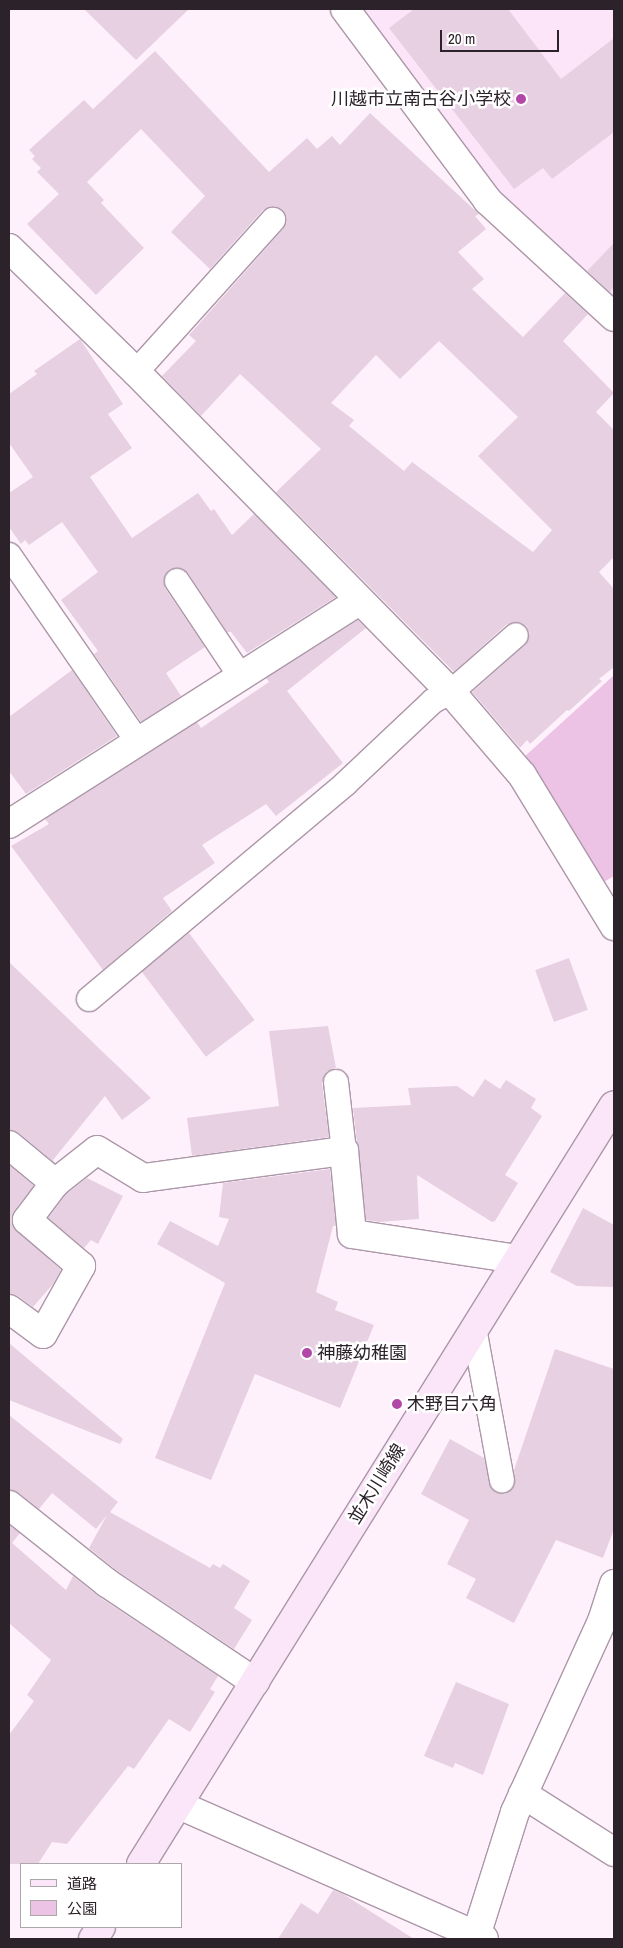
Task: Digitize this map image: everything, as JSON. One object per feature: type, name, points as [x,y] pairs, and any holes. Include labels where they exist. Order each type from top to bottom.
[{"type":"main road","name":"並木川崎線","points":[[142,1863],[614,1105]]},
{"type":"main road","points":[[93,1939],[100,1928]]},
{"type":"street","points":[[345,9],[488,201],[614,317]]},
{"type":"street","points":[[9,248],[136,372],[451,692],[522,775],[614,926]]},
{"type":"street","points":[[9,824],[360,600]]},
{"type":"street","points":[[9,1145],[55,1182]]},
{"type":"street","points":[[9,1309],[43,1334],[81,1266],[27,1220],[55,1182],[97,1150],[143,1178],[344,1151],[352,1234],[517,1259]]},
{"type":"street","points":[[9,1505],[107,1582],[255,1682]]},
{"type":"street","points":[[179,1805],[479,1938],[515,1812],[602,1621],[614,1584]]},
{"type":"street","points":[[523,1794],[614,1852]]},
{"type":"lane","points":[[136,372],[273,220]]},
{"type":"lane","points":[[9,555],[138,742]]},
{"type":"lane","points":[[177,581],[240,677]]},
{"type":"lane","points":[[89,999],[345,784],[433,701],[451,692],[516,635]]},
{"type":"lane","points":[[336,1082],[344,1151]]},
{"type":"lane","points":[[474,1328],[502,1480]]},
{"type":"shaded area","name":"川越市立南古谷小学校","points":[[361,9],[614,9],[614,299],[495,189]]},
{"type":"green space","points":[[613,676],[614,876],[599,885],[523,758]]},
{"type":"building","points":[[84,9],[189,9],[136,60]]},
{"type":"building","points":[[414,9],[508,9],[561,79],[614,38],[614,132],[552,179],[543,168],[514,189],[389,28]]},
{"type":"building","points":[[155,51],[269,172],[307,138],[317,149],[332,136],[340,145],[370,113],[479,214],[475,216],[486,229],[458,252],[484,279],[472,289],[523,337],[565,293],[588,314],[563,341],[614,393],[596,412],[614,430],[614,557],[599,572],[614,589],[614,667],[599,679],[602,681],[530,744],[527,740],[520,748],[472,692],[525,645],[530,633],[526,626],[520,622],[507,624],[454,672],[276,492],[321,449],[240,374],[201,416],[162,376],[196,341],[189,335],[283,229],[286,222],[283,210],[275,207],[263,210],[210,269],[171,232],[205,196],[141,129],[87,182],[104,200],[101,203],[144,248],[96,295],[27,224],[59,194],[37,172],[41,168],[32,159],[35,156],[29,150],[84,100],[93,109]],"holes":[[[439,341],[518,417],[478,456],[552,530],[533,552],[412,462],[404,471],[349,426],[354,420],[331,403],[376,355],[400,379]]]},
{"type":"building","points":[[614,243],[614,287],[610,292],[587,271]]},
{"type":"building","points":[[80,339],[123,404],[108,414],[132,448],[90,477],[132,538],[198,493],[211,511],[214,509],[232,535],[254,514],[336,597],[247,653],[231,632],[227,632],[188,573],[183,569],[170,569],[165,575],[165,588],[205,647],[166,673],[181,696],[141,722],[94,654],[98,651],[61,600],[98,572],[62,522],[29,545],[25,540],[21,544],[9,527],[9,493],[33,477],[9,443],[9,394],[37,374],[34,371]]},
{"type":"building","points":[[358,620],[366,628],[287,691],[343,763],[276,816],[266,804],[202,845],[215,863],[163,898],[172,911],[103,970],[11,846],[49,824],[45,819],[197,722],[201,728],[269,682],[266,678]]},
{"type":"building","points":[[72,670],[117,736],[26,794],[9,771],[9,717]]},
{"type":"building","points":[[189,933],[255,1020],[206,1057],[140,970]]},
{"type":"building","points":[[569,958],[588,1010],[554,1022],[535,970]]},
{"type":"building","points":[[9,962],[151,1098],[122,1120],[105,1096],[53,1160],[55,1163],[19,1133],[9,1130]]},
{"type":"building","points":[[328,1026],[336,1068],[327,1071],[322,1083],[329,1137],[192,1156],[187,1118],[279,1106],[269,1031]]},
{"type":"building","points":[[485,1079],[500,1089],[506,1080],[536,1099],[531,1108],[542,1116],[505,1175],[518,1183],[495,1221],[492,1222],[417,1175],[419,1219],[379,1222],[366,1220],[353,1108],[411,1105],[408,1088],[457,1086],[473,1097]]},
{"type":"building","points":[[9,1165],[34,1186],[14,1211],[12,1218],[13,1226],[61,1270],[53,1284],[33,1307],[18,1296],[9,1294]]},
{"type":"building","points":[[330,1169],[336,1226],[333,1226],[316,1292],[338,1302],[335,1310],[374,1325],[340,1408],[255,1374],[211,1480],[155,1458],[225,1283],[157,1244],[170,1221],[218,1246],[229,1219],[219,1217],[223,1183]]},
{"type":"building","points":[[87,1178],[123,1196],[98,1244],[91,1240],[84,1248],[48,1218],[66,1194]]},
{"type":"building","points":[[583,1208],[614,1225],[614,1287],[577,1286],[550,1272]]},
{"type":"building","points":[[9,1343],[123,1439],[120,1444],[9,1400]]},
{"type":"building","points":[[555,1349],[614,1369],[614,1529],[603,1558],[556,1540],[514,1623],[466,1598],[476,1579],[447,1564],[469,1520],[421,1494],[450,1439],[484,1458],[492,1489],[504,1494],[511,1490],[515,1484],[514,1470]]},
{"type":"building","points":[[9,1415],[118,1502],[110,1512],[210,1568],[213,1564],[220,1568],[223,1564],[250,1581],[234,1608],[252,1620],[234,1649],[116,1570],[89,1548],[107,1515],[96,1529],[52,1493],[39,1509],[19,1493],[9,1490]]},
{"type":"building","points":[[9,1525],[20,1533],[12,1543],[66,1590],[73,1576],[98,1596],[218,1676],[210,1689],[215,1692],[190,1732],[169,1719],[134,1769],[128,1766],[67,1844],[52,1842],[39,1863],[9,1864],[9,1735],[34,1701],[27,1695],[51,1660],[9,1623]]},
{"type":"building","points":[[456,1682],[509,1704],[483,1775],[455,1763],[453,1768],[424,1756]]},
{"type":"building","points":[[333,1890],[343,1894],[414,1939],[278,1939],[301,1903],[318,1914]]},
{"type":"place","name":"川越市立南古谷小学校","points":[[521,99]]},
{"type":"place","name":"神藤幼稚園","points":[[307,1353]]},
{"type":"place","name":"木野目六角","points":[[397,1404]]}]
